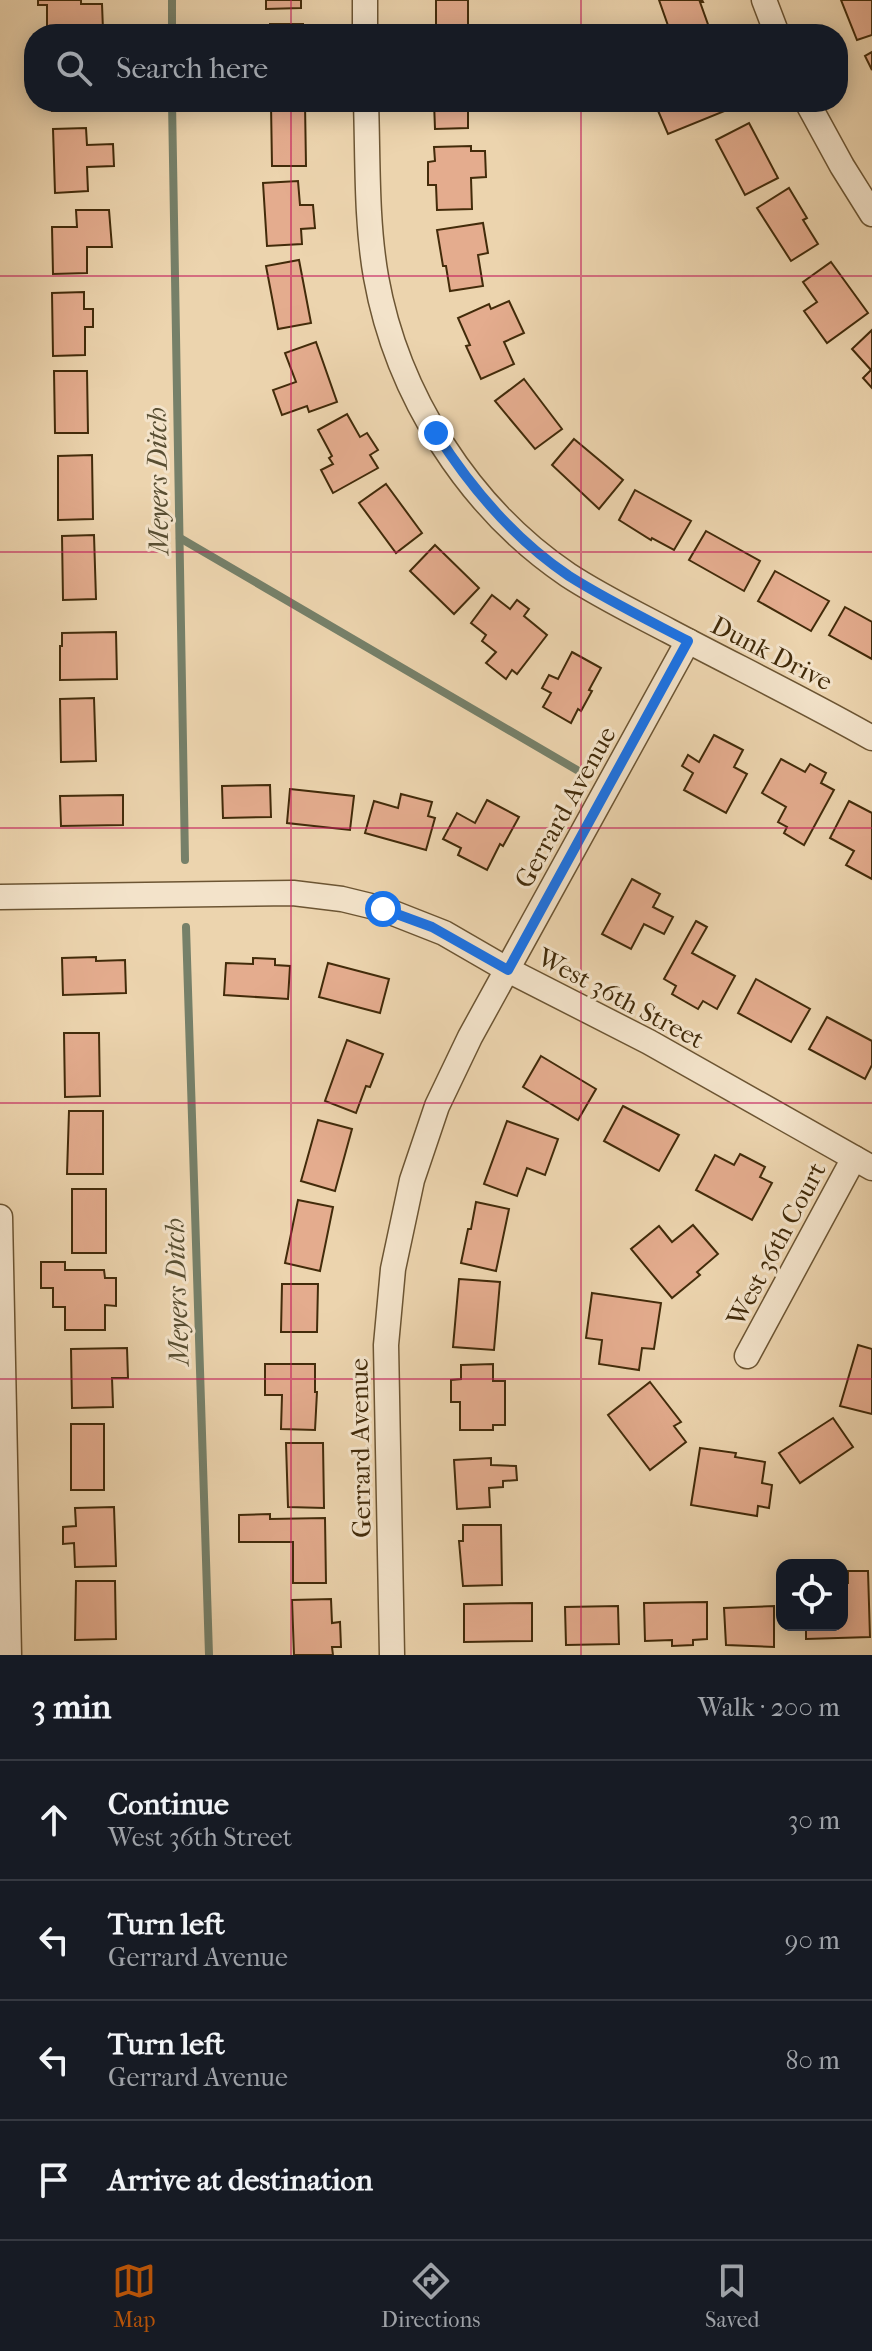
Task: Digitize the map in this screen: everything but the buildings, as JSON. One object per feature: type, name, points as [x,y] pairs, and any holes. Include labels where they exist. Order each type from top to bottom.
[{"type":"street","points":[[365,0],[365,24]]},
{"type":"street","points":[[764,0],[773,24]]},
{"type":"street","points":[[366,112],[369,226],[378,289],[401,363],[436,433],[489,506],[536,551],[588,587],[688,641]]},
{"type":"street","points":[[812,112],[872,214]]},
{"type":"street","name":"Dunk Drive","points":[[688,641],[872,738]]},
{"type":"street","name":"Gerrard Avenue","points":[[392,1655],[387,1319],[393,1269],[412,1180],[437,1106],[470,1037],[688,641]]},
{"type":"street","name":"West 36th Street","points":[[0,897],[293,893],[371,905],[432,927],[508,970],[649,1042],[863,1163]]},
{"type":"street","name":"West 36th Court","points":[[747,1356],[863,1163]]},
{"type":"street","points":[[0,1217],[9,1655]]},
{"type":"waterway","name":"Meyers Ditch","points":[[172,0],[172,24]]},
{"type":"waterway","name":"Meyers Ditch","points":[[172,112],[185,860]]},
{"type":"waterway","points":[[180,538],[577,770]]},
{"type":"waterway","name":"Meyers Ditch","points":[[186,927],[209,1655]]},
{"type":"route","points":[[383,909],[432,927],[508,970],[688,641],[588,587],[536,551],[489,506],[436,433]]}]
